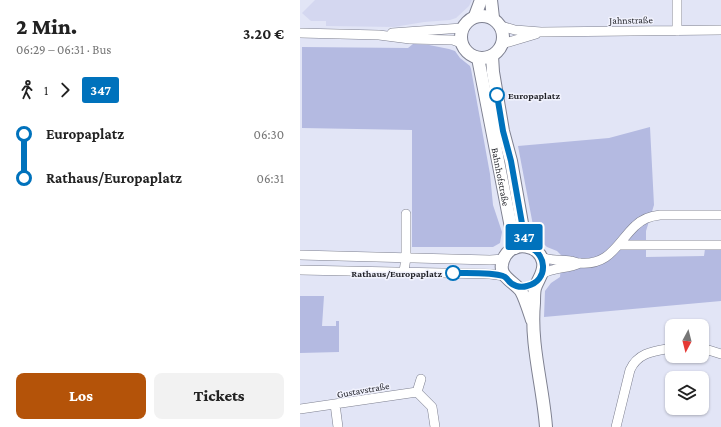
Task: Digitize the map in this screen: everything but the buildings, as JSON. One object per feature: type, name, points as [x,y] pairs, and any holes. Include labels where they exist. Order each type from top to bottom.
[{"type":"main road","points":[[475,16],[481,0]]},
{"type":"main road","points":[[491,0],[497,22],[503,32],[502,44],[497,52],[492,56],[485,58],[478,58],[468,53],[461,43],[460,36],[462,28],[470,19],[475,16],[485,15],[497,22]]},
{"type":"main road","name":"Bahnhofstraße","points":[[492,56],[493,72],[503,131],[511,161],[521,247]]},
{"type":"main road","name":"Bahnhofstraße","points":[[478,58],[521,247]]},
{"type":"main road","points":[[532,320],[521,292],[505,276],[502,267],[504,259],[508,253],[521,247],[534,250],[540,256],[543,265],[535,289],[532,320],[546,427]]},
{"type":"main road","points":[[514,285],[523,287],[527,286],[535,283],[540,277]]},
{"type":"street","points":[[677,0],[677,31]]},
{"type":"street","name":"Jahnstraße","points":[[497,22],[515,30],[541,32],[721,30]]},
{"type":"street","points":[[379,35],[394,32],[462,28]]},
{"type":"street","name":"Jahnstraße","points":[[502,44],[541,32]]},
{"type":"street","points":[[300,33],[379,35],[410,39],[453,40],[461,43]]},
{"type":"street","points":[[404,272],[406,257],[406,214]]},
{"type":"street","points":[[540,256],[546,260],[580,263],[603,260],[620,246],[635,226],[651,216],[721,215]]},
{"type":"street","points":[[620,246],[721,245]]},
{"type":"street","points":[[300,255],[490,260],[504,259]]},
{"type":"street","points":[[540,277],[547,271],[572,267],[580,263]]},
{"type":"street","points":[[300,270],[490,274],[505,276]]},
{"type":"street","points":[[616,427],[633,362],[639,357],[665,350]]},
{"type":"street","points":[[709,350],[721,354]]},
{"type":"street","points":[[421,379],[417,392],[432,407],[435,427]]},
{"type":"street","name":"Gustavstraße","points":[[338,427],[335,404],[417,392]]},
{"type":"street","points":[[300,409],[335,404]]},
{"type":"shaded area","points":[[315,0],[472,0],[469,6],[456,18],[394,27],[326,26],[326,21],[311,21],[302,13]]},
{"type":"shaded area","points":[[413,44],[429,45],[455,51],[460,58],[470,66],[490,174],[493,205],[502,232],[500,243],[493,247],[412,247],[412,130],[302,128],[302,47],[408,48]]},
{"type":"shaded area","points":[[650,127],[654,205],[646,231],[646,257],[704,256],[705,249],[721,249],[721,301],[544,317],[545,291],[551,283],[560,277],[562,256],[557,251],[547,247],[535,236],[518,146],[609,138]]},
{"type":"shaded area","points":[[300,296],[324,296],[322,326],[336,326],[336,321],[339,321],[339,352],[300,353]]},
{"type":"bus line","name":"347","points":[[453,273],[505,276],[510,283],[518,287],[523,287],[535,283],[543,271],[543,262],[539,254],[526,246],[511,161],[503,131],[497,95]]},
{"type":"place","name":"Europaplatz","points":[[497,95]]},
{"type":"place","name":"Rathaus/Europaplatz","points":[[453,273]]}]
